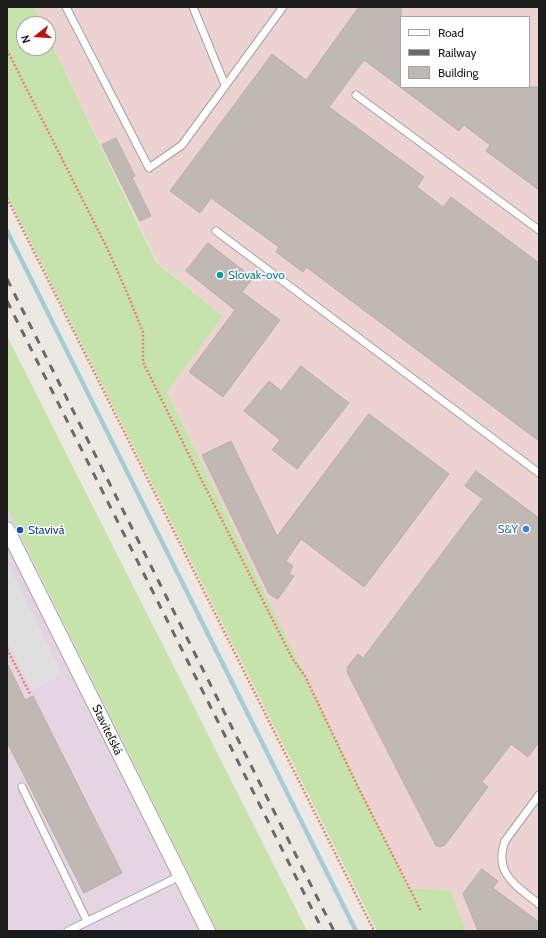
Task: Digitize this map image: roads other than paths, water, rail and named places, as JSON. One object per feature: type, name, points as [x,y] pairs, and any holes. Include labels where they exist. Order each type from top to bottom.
[{"type":"street","name":"Staviteľská","points":[[7,529],[208,931]]},
{"type":"lane","points":[[66,7],[150,168],[182,145],[283,7]]},
{"type":"lane","points":[[193,7],[225,86]]},
{"type":"lane","points":[[356,95],[539,230]]},
{"type":"lane","points":[[216,231],[539,473]]},
{"type":"lane","points":[[22,787],[87,921]]},
{"type":"lane","points":[[539,795],[505,841],[502,848],[501,863],[510,881],[539,904]]},
{"type":"lane","points":[[68,931],[180,876]]},
{"type":"waterway","points":[[7,231],[356,931]]},
{"type":"railway","points":[[7,279],[334,931]]},
{"type":"railway","points":[[7,301],[323,931]]},
{"type":"place","name":"Slovak-ovo","points":[[220,275]]},
{"type":"place","name":"S&Y","points":[[526,529]]},
{"type":"place","name":"Stavivá","points":[[20,530]]}]
